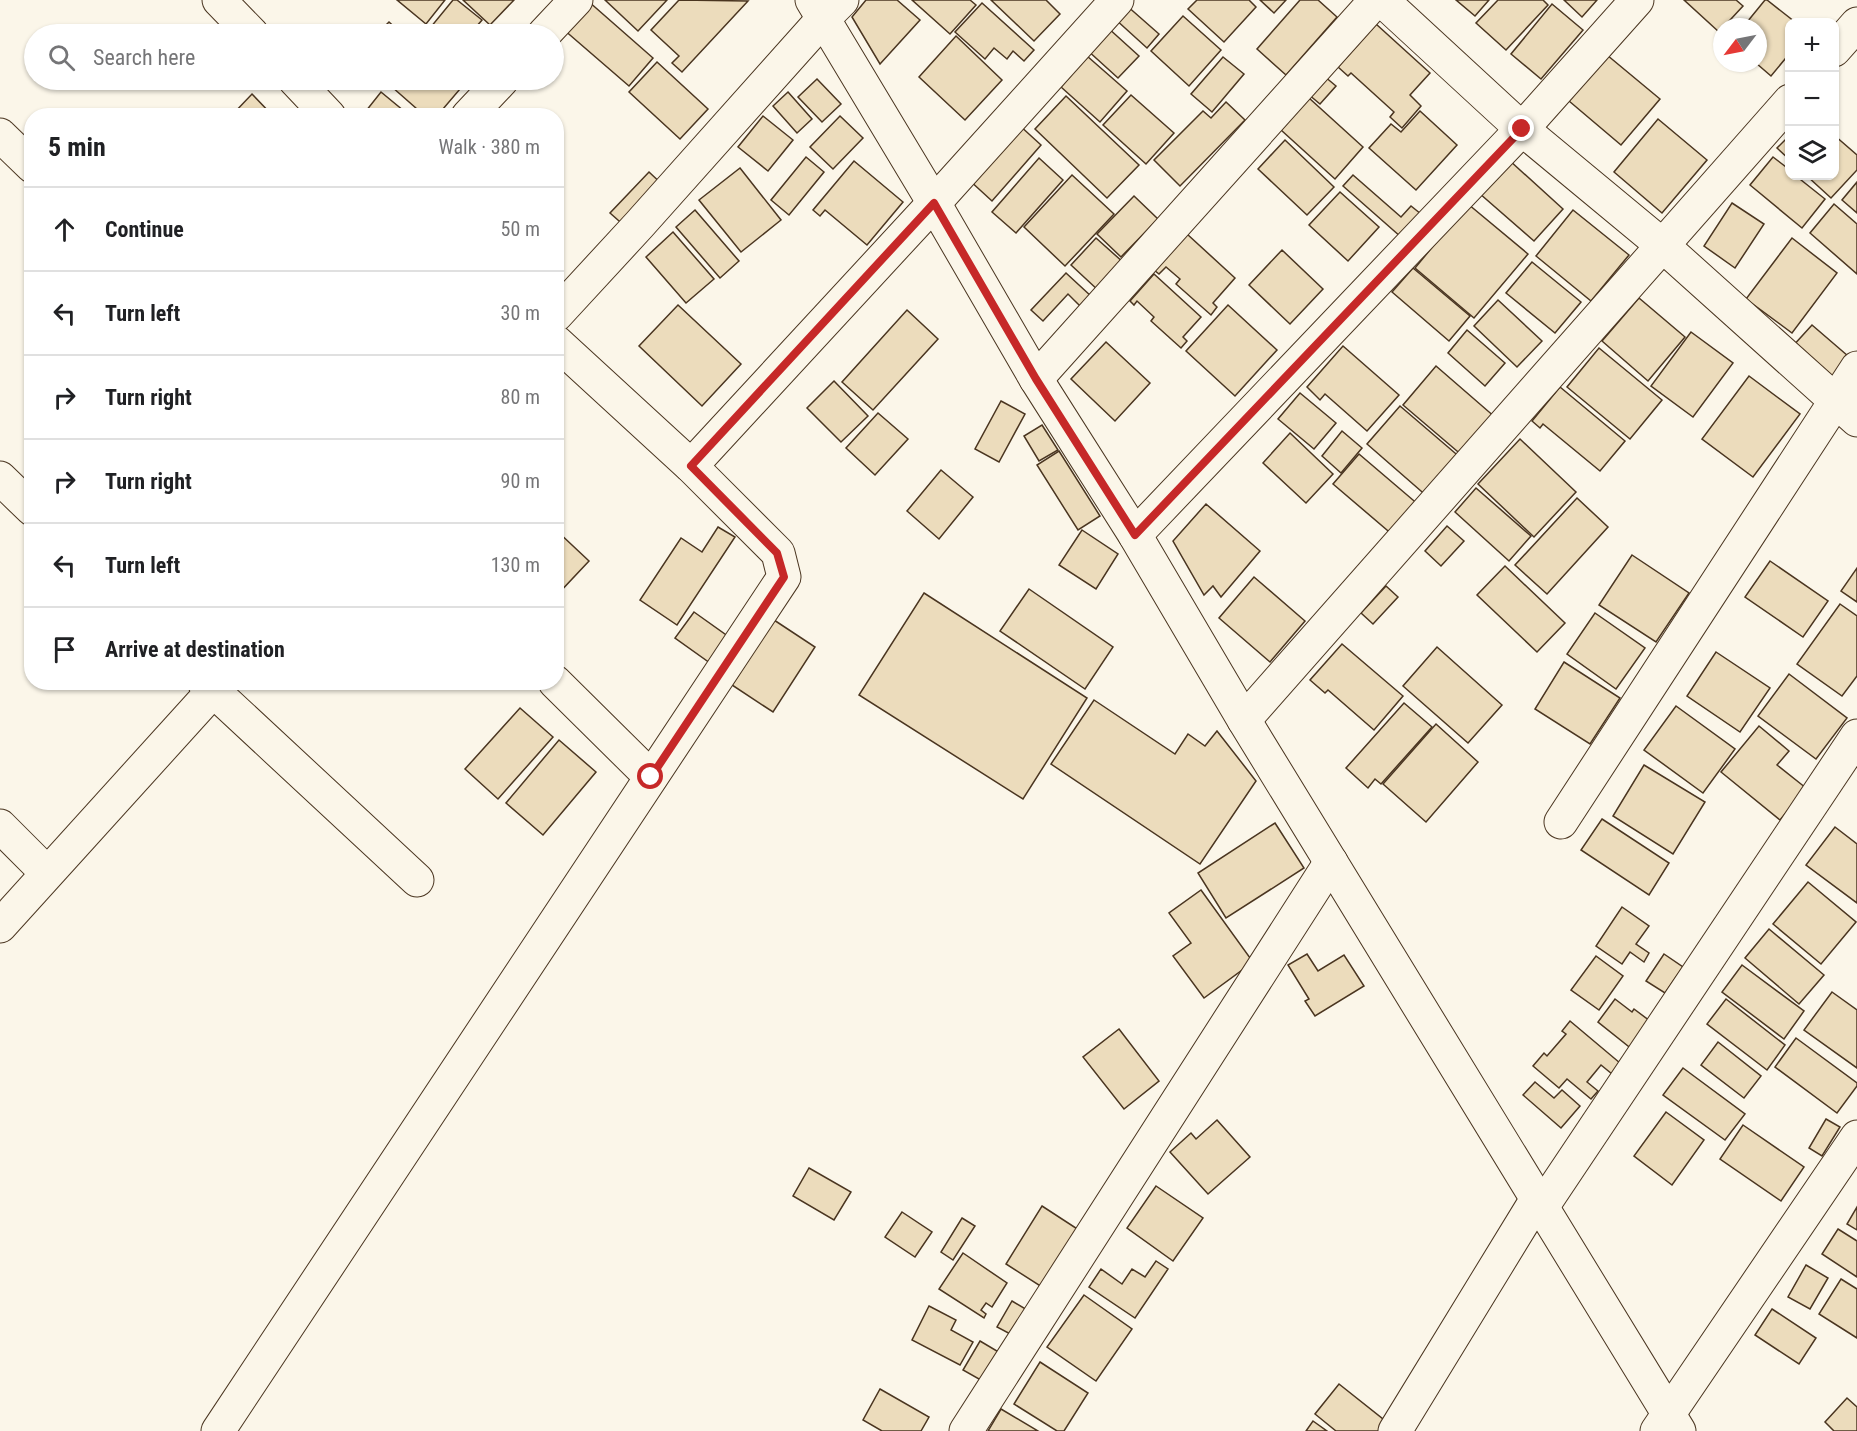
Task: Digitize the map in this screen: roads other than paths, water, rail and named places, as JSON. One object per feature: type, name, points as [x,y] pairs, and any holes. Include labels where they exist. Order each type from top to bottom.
[{"type":"street","points":[[219,0],[242,24]]},
{"type":"street","points":[[553,24],[576,0]]},
{"type":"street","points":[[691,466],[934,203],[1117,0]]},
{"type":"street","points":[[1036,379],[1376,0]]},
{"type":"street","points":[[1382,0],[1522,129],[1662,245],[1846,410]]},
{"type":"street","points":[[1135,535],[1522,129],[1637,0]]},
{"type":"street","points":[[564,306],[639,225],[826,6],[934,203],[1036,379],[1135,535],[1244,720],[1540,1203],[1668,1425],[1857,1137]]},
{"type":"street","points":[[1839,44],[1857,24]]},
{"type":"street","points":[[304,90],[321,108]]},
{"type":"street","points":[[476,108],[493,90]]},
{"type":"street","points":[[1244,720],[1785,107]]},
{"type":"street","points":[[0,135],[24,158]]},
{"type":"street","points":[[218,1431],[784,577],[777,553],[691,466],[564,349]]},
{"type":"street","points":[[1561,822],[1846,410],[1857,368]]},
{"type":"street","points":[[0,478],[24,501]]},
{"type":"street","points":[[0,926],[209,690]]},
{"type":"street","points":[[218,690],[417,880]]},
{"type":"street","points":[[563,690],[651,777]]},
{"type":"street","points":[[1395,1431],[1540,1203],[1857,736]]},
{"type":"street","points":[[0,826],[47,873]]},
{"type":"street","points":[[966,1431],[1331,862]]}]
